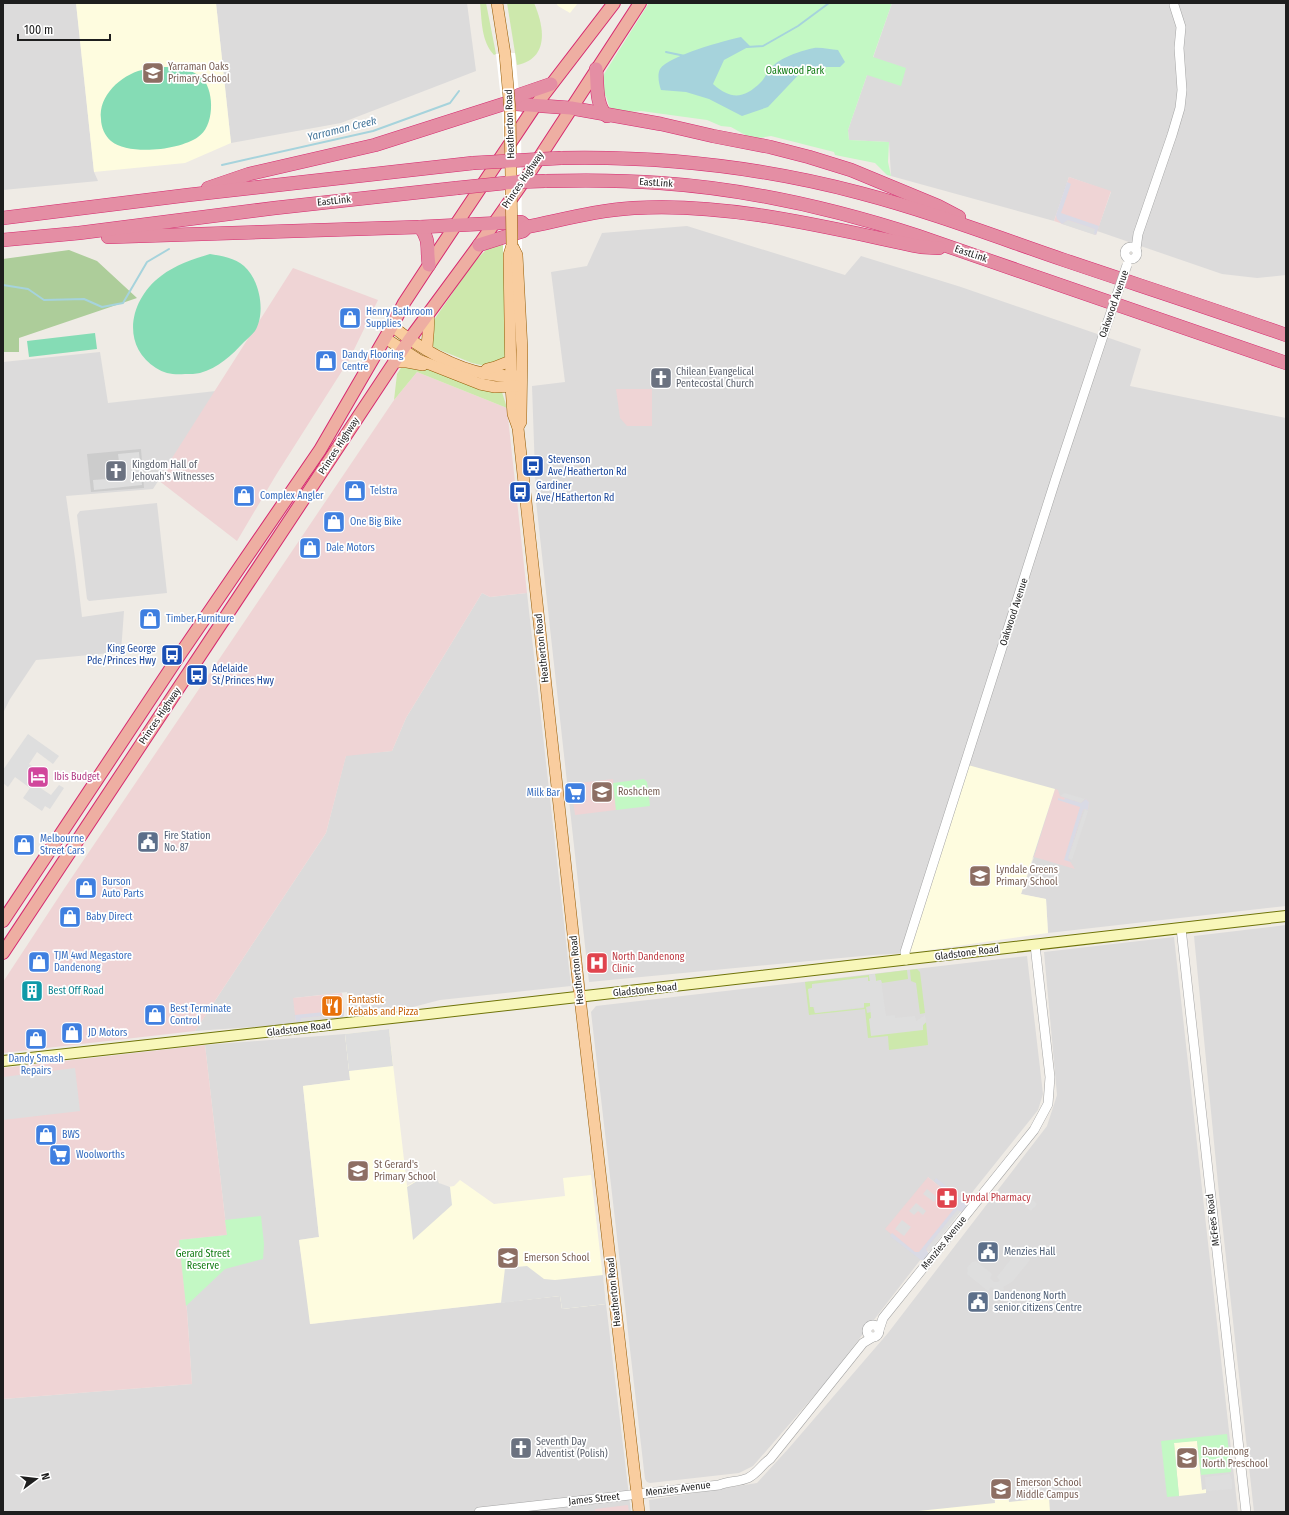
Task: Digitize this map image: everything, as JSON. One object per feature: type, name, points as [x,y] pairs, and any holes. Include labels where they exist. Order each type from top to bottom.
[{"type":"highway","name":"Princes Highway","points":[[3,921],[181,653],[320,450],[404,303],[429,265],[535,106],[614,3]]},
{"type":"highway","name":"Princes Highway","points":[[3,953],[406,344],[479,245],[530,172],[640,3]]},
{"type":"highway","points":[[596,69],[599,104],[607,116]]},
{"type":"highway","points":[[188,195],[249,174],[375,145],[510,102],[520,95],[551,84]]},
{"type":"highway","points":[[510,102],[535,106],[571,108],[607,116],[661,124],[770,147],[809,157],[851,170],[930,203],[1003,239]]},
{"type":"highway","points":[[3,218],[188,195],[473,163],[602,157],[672,161],[720,166],[775,175],[859,193],[928,214],[1286,335]]},
{"type":"highway","name":"EastLink","points":[[3,240],[79,233],[275,208],[509,182],[604,180],[662,183],[787,201],[855,217],[961,251],[1286,363]]},
{"type":"highway","points":[[479,245],[523,231],[526,227],[626,209],[654,207],[703,208],[777,219],[921,247],[961,251]]},
{"type":"highway","points":[[79,233],[102,237],[420,227],[521,222],[526,227]]},
{"type":"highway","points":[[420,227],[427,237],[427,256],[429,265]]},
{"type":"main road","name":"Heatherton Road","points":[[497,3],[505,54],[510,110],[513,252],[510,361],[516,381]]},
{"type":"main road","name":"Heatherton Road","points":[[513,252],[522,350],[516,381],[513,414],[518,428],[579,997],[639,1512]]},
{"type":"main road","points":[[427,350],[427,336],[430,325],[428,314]]},
{"type":"main road","points":[[392,326],[406,344],[429,364],[480,384],[495,387],[516,381]]},
{"type":"main road","points":[[385,338],[427,350],[458,365],[483,374],[516,381]]},
{"type":"main road","points":[[483,374],[487,369],[510,361]]},
{"type":"main road","points":[[394,362],[407,362],[421,365],[429,364]]},
{"type":"main road","name":"Gladstone Road","points":[[3,1061],[1286,916]]},
{"type":"street","name":"Oakwood Avenue","points":[[906,960],[906,952],[957,788],[1056,478],[1178,116],[1182,90],[1179,48],[1175,34],[1176,26],[1174,18],[1174,4]]},
{"type":"street","name":"McFees Road","points":[[1181,928],[1246,1512]]},
{"type":"street","name":"Menzies Avenue","points":[[637,1494],[719,1485],[748,1478],[757,1472],[770,1459],[1034,1130],[1041,1125],[1047,1117],[1052,1106],[1054,1091],[1050,1077],[1035,945]]},
{"type":"street","name":"James Street","points":[[479,1512],[637,1494]]},
{"type":"shaded area","points":[[3,3],[76,3],[94,172],[98,181],[3,190]]},
{"type":"shaded area","name":"Yarraman Oaks Primary School","points":[[76,3],[216,3],[231,143],[185,163],[94,172]]},
{"type":"shaded area","points":[[216,3],[467,3],[476,71],[341,123],[231,143]]},
{"type":"shaded area","points":[[556,3],[578,3],[570,13],[558,6]]},
{"type":"shaded area","points":[[892,3],[1286,3],[1286,275],[1257,278],[1222,274],[1097,231],[1111,192],[1069,177],[1054,221],[891,176],[889,142],[849,140],[848,130]]},
{"type":"shaded area","points":[[1069,177],[1111,191],[1096,235],[1054,221]]},
{"type":"shaded area","points":[[1067,182],[1071,184],[1061,213],[1099,226],[1096,235],[1094,233],[1095,229],[1068,220],[1062,224],[1057,219],[1056,215]]},
{"type":"shaded area","points":[[1068,220],[1095,229],[1095,235],[1062,224]]},
{"type":"shaded area","points":[[687,226],[845,275],[861,256],[961,287],[1141,349],[1130,386],[1286,418],[1286,906],[1048,933],[1046,899],[1021,894],[1034,857],[908,953],[589,982],[536,501],[532,386],[565,382],[551,272],[587,266],[602,233]]},
{"type":"shaded area","points":[[293,268],[378,300],[349,360],[276,475],[237,541],[158,480]]},
{"type":"shaded area","points":[[100,352],[108,403],[216,391],[153,489],[66,496],[82,617],[124,611],[121,652],[36,660],[10,699],[3,713],[3,362]]},
{"type":"shaded area","points":[[417,372],[507,408],[527,593],[490,597],[482,593],[406,718],[392,751],[346,756],[326,833],[195,1031],[3,1053],[3,982],[64,889],[394,400]]},
{"type":"shaded area","points":[[667,373],[683,373],[683,389],[667,389]]},
{"type":"shaded area","points":[[616,389],[652,389],[652,426],[627,426],[620,418]]},
{"type":"shaded area","name":"Kingdom Hall of Jehovah's Witnesses","points":[[141,449],[144,488],[91,492],[87,454]]},
{"type":"shaded area","points":[[139,452],[142,485],[94,490],[93,480],[121,478],[118,454]]},
{"type":"shaded area","points":[[157,503],[167,593],[89,601],[87,599],[77,515],[80,511]]},
{"type":"shaded area","points":[[482,593],[490,597],[527,593],[571,986],[440,1000],[386,1014],[354,1017],[350,1013],[347,992],[294,998],[296,1024],[195,1031],[326,833],[346,755],[392,751],[406,718]]},
{"type":"shaded area","points":[[28,734],[59,756],[53,764],[37,752],[29,764],[43,774],[36,785],[51,795],[59,785],[64,788],[50,809],[45,806],[42,811],[23,798],[30,788],[15,777],[8,787],[3,783],[3,770]]},
{"type":"shaded area","name":"Lyndale Greens Primary School","points":[[968,765],[1055,789],[1021,894],[1046,899],[1048,933],[908,953]]},
{"type":"shaded area","points":[[613,779],[616,810],[575,815],[571,784]]},
{"type":"shaded area","points":[[1055,789],[1058,790],[1060,796],[1081,803],[1086,799],[1089,802],[1088,810],[1083,810],[1068,858],[1075,869],[1034,857]]},
{"type":"shaded area","points":[[1064,793],[1085,799],[1081,803],[1060,796]]},
{"type":"shaded area","points":[[1058,798],[1064,800],[1065,798],[1081,803],[1086,799],[1089,802],[1088,810],[1083,810],[1068,858],[1071,862],[1064,860],[1080,807],[1058,800]]},
{"type":"shaded area","points":[[1085,809],[1088,811],[1072,860],[1068,858]]},
{"type":"shaded area","points":[[1286,925],[1286,1512],[1254,1512],[1219,1194],[1194,936]]},
{"type":"shaded area","points":[[1174,937],[1238,1512],[650,1512],[649,1500],[757,1483],[888,1333],[1047,1126],[1057,1095],[1044,952]]},
{"type":"shaded area","points":[[1027,956],[1043,1094],[1038,1110],[963,1206],[928,1177],[921,1259],[826,1382],[753,1466],[739,1473],[650,1483],[647,1482],[645,1479],[591,1012],[596,1006]]},
{"type":"shaded area","points":[[875,974],[876,981],[881,980],[886,1016],[895,1015],[895,1018],[915,1016],[916,1021],[925,1015],[926,1022],[923,1025],[923,1030],[871,1036],[869,1019],[871,1018],[870,1003],[864,1003],[864,1007],[815,1013],[814,1007],[810,1007],[808,989],[812,988],[812,984],[868,977],[868,981],[870,981],[869,975]]},
{"type":"shaded area","points":[[342,993],[344,1015],[341,1020],[296,1024],[293,998]]},
{"type":"shaded area","points":[[344,1010],[344,1015],[341,1020],[339,1014],[301,1018],[300,1024],[296,1024],[295,1015]]},
{"type":"shaded area","points":[[339,1014],[341,1020],[300,1024],[301,1018]]},
{"type":"shaded area","points":[[389,1029],[407,1186],[436,1170],[437,1180],[442,1186],[454,1186],[460,1180],[494,1204],[565,1196],[563,1178],[591,1175],[606,1304],[562,1309],[560,1296],[310,1324],[299,1240],[319,1237],[303,1086],[350,1080],[345,1034]]},
{"type":"shaded area","points":[[389,1029],[393,1066],[349,1071],[345,1034]]},
{"type":"shaded area","points":[[345,1034],[350,1080],[303,1086],[319,1237],[299,1240],[311,1324],[560,1296],[562,1309],[606,1304],[631,1512],[3,1512],[3,1399],[192,1384],[187,1311],[179,1240],[227,1235],[205,1045]]},
{"type":"shaded area","points":[[205,1045],[227,1235],[179,1240],[187,1311],[192,1384],[3,1399],[3,1068]]},
{"type":"shaded area","points":[[75,1068],[80,1111],[3,1120],[3,1077]]},
{"type":"shaded area","points":[[435,1173],[439,1183],[450,1187],[452,1205],[413,1240],[407,1187],[422,1178]]},
{"type":"shaded area","points":[[928,1177],[963,1206],[921,1259],[885,1229]]},
{"type":"shaded area","points":[[936,1178],[965,1201],[967,1207],[965,1211],[962,1212],[957,1210],[926,1249],[929,1254],[924,1260],[921,1260],[890,1236],[892,1233],[915,1252],[919,1252],[953,1210],[957,1204],[957,1199],[934,1181]]},
{"type":"shaded area","points":[[927,1189],[939,1199],[936,1199],[934,1202],[923,1194]]},
{"type":"shaded area","points":[[1027,1194],[1037,1204],[1031,1211],[1021,1202]]},
{"type":"shaded area","points":[[916,1203],[926,1211],[923,1215],[918,1211],[914,1215],[909,1211]]},
{"type":"shaded area","points":[[957,1209],[961,1211],[929,1252],[926,1249]]},
{"type":"shaded area","points":[[902,1220],[911,1227],[904,1236],[895,1229]]},
{"type":"shaded area","points":[[1019,1249],[1030,1260],[1012,1282],[1003,1287],[1004,1289],[1000,1294],[991,1287],[988,1291],[967,1274],[967,1268],[972,1262],[976,1261],[992,1274],[990,1278],[994,1282],[998,1282],[1000,1280],[997,1277]]},
{"type":"shaded area","points":[[527,1266],[544,1279],[555,1280],[603,1275],[606,1304],[562,1309],[560,1296],[501,1303],[505,1268]]},
{"type":"shaded area","name":"Dandenong North Preschool","points":[[1197,1440],[1202,1490],[1206,1489],[1206,1493],[1179,1496],[1174,1443]]},
{"type":"shaded area","points":[[1230,1474],[1232,1479],[1232,1489],[1206,1491],[1205,1477]]},
{"type":"shaded area","name":"Emerson School Middle Campus","points":[[1006,1478],[1009,1502],[1049,1498],[1050,1512],[909,1512],[995,1503],[993,1479]]},
{"type":"shaded area","points":[[628,1505],[629,1512],[595,1512],[595,1509]]},
{"type":"green space","points":[[480,3],[486,3],[496,54],[494,55],[484,37]]},
{"type":"green space","points":[[507,3],[534,3],[542,31],[540,48],[535,56],[528,61],[517,65]]},
{"type":"green space","name":"Oakwood Park","points":[[649,3],[892,3],[873,57],[906,68],[901,86],[867,75],[848,130],[849,140],[889,142],[888,162],[891,176],[887,175],[875,163],[835,155],[834,152],[771,136],[759,138],[747,136],[731,127],[721,126],[707,120],[641,111],[628,112],[610,109],[606,96],[600,96],[602,79]]},
{"type":"green space","points":[[160,67],[189,70],[199,75],[203,79],[210,93],[211,101],[210,118],[207,126],[198,137],[190,142],[167,148],[142,150],[119,146],[111,141],[105,134],[101,122],[103,102],[112,88],[126,77],[142,70]]},
{"type":"green space","points":[[503,242],[506,351],[503,360],[485,366],[472,363],[435,348],[430,342],[434,320],[473,263],[488,248]]},
{"type":"green space","points":[[69,250],[97,261],[137,298],[19,338],[19,352],[3,352],[3,259]]},
{"type":"green space","points":[[210,254],[237,261],[250,272],[260,297],[261,306],[258,324],[255,331],[235,352],[213,368],[195,374],[174,374],[163,372],[145,358],[137,347],[133,322],[136,309],[150,286],[166,272],[191,260]]},
{"type":"green space","points":[[95,333],[97,349],[29,357],[27,341]]},
{"type":"green space","points":[[409,364],[430,369],[502,392],[507,408],[417,372],[394,400],[397,374],[401,368]]},
{"type":"green space","points":[[644,779],[647,782],[650,806],[616,810],[613,783]]},
{"type":"green space","points":[[917,969],[920,972],[925,1013],[920,1014],[916,983],[911,981],[910,970]]},
{"type":"green space","points":[[907,970],[908,979],[882,983],[881,980],[876,981],[875,974]]},
{"type":"green space","points":[[869,975],[870,981],[808,989],[815,1013],[864,1008],[863,1003],[870,1003],[870,1006],[866,1007],[867,1013],[871,1012],[872,1018],[869,1019],[923,1029],[923,1025],[926,1022],[928,1045],[889,1050],[888,1036],[868,1038],[865,1009],[809,1015],[805,982]]},
{"type":"green space","name":"Gerard Street Reserve","points":[[261,1216],[264,1244],[263,1259],[225,1269],[186,1306],[179,1240],[227,1235],[225,1220]]},
{"type":"green space","points":[[1227,1434],[1231,1472],[1201,1475],[1197,1441],[1174,1443],[1179,1496],[1167,1497],[1161,1441]]},
{"type":"water","points":[[741,37],[750,46],[724,60],[713,84],[726,93],[732,95],[749,92],[761,82],[770,69],[778,62],[804,50],[817,48],[838,50],[845,62],[840,67],[805,68],[768,107],[742,116],[709,99],[686,92],[661,90],[659,74],[660,69],[665,64],[698,49]]},
{"type":"pier","points":[[515,53],[521,114],[522,255],[503,255],[505,172],[502,109],[496,54]]},
{"type":"waterway","name":"Yarraman Creek","points":[[747,47],[763,46],[798,26],[829,3]]},
{"type":"waterway","name":"Yarraman Creek","points":[[666,52],[685,56]]},
{"type":"waterway","name":"Yarraman Creek","points":[[222,165],[373,131],[450,103],[459,91]]},
{"type":"waterway","name":"Yarraman Creek","points":[[3,285],[28,289],[44,300],[84,299],[102,307],[123,303],[147,262],[169,249]]},
{"type":"place","name":"Yarraman Oaks Primary School","points":[[153,73]]},
{"type":"place","name":"Henry Bathroom Supplies","points":[[350,318]]},
{"type":"place","name":"Dandy Flooring Centre","points":[[326,361]]},
{"type":"place","name":"Chilean Evangelical Pentecostal Church","points":[[661,378]]},
{"type":"place","name":"Stevenson Ave/Heatherton Rd","points":[[533,466]]},
{"type":"place","name":"Kingdom Hall of Jehovah's Witnesses","points":[[116,471]]},
{"type":"place","name":"Telstra","points":[[355,491]]},
{"type":"place","name":"Gardiner Ave/HEatherton Rd","points":[[520,492]]},
{"type":"place","name":"Complex Angler","points":[[244,496]]},
{"type":"place","name":"One Big Bike","points":[[334,522]]},
{"type":"place","name":"Dale Motors","points":[[310,548]]},
{"type":"place","name":"Timber Furniture","points":[[150,619]]},
{"type":"place","name":"King George Pde/Princes Hwy","points":[[172,655]]},
{"type":"place","name":"Adelaide St/Princes Hwy","points":[[197,675]]},
{"type":"place","name":"Ibis Budget","points":[[38,777]]},
{"type":"place","name":"Roshchem","points":[[602,792]]},
{"type":"place","name":"Milk Bar","points":[[575,793]]},
{"type":"place","name":"Fire Station No. 87","points":[[148,842]]},
{"type":"place","name":"Melbourne Street Cars","points":[[24,845]]},
{"type":"place","name":"Lyndale Greens Primary School","points":[[980,876]]},
{"type":"place","name":"Burson Auto Parts","points":[[86,888]]},
{"type":"place","name":"Baby Direct","points":[[70,917]]},
{"type":"place","name":"TJM 4wd Megastore Dandenong","points":[[39,962]]},
{"type":"place","name":"North Dandenong Clinic","points":[[597,963]]},
{"type":"place","name":"Best Off Road","points":[[32,991]]},
{"type":"place","name":"Fantastic Kebabs and Pizza","points":[[332,1006]]},
{"type":"place","name":"Best Terminate Control","points":[[155,1015]]},
{"type":"place","name":"JD Motors","points":[[72,1033]]},
{"type":"place","name":"Dandy Smash Repairs","points":[[36,1039]]},
{"type":"place","name":"BWS","points":[[46,1135]]},
{"type":"place","name":"Woolworths","points":[[60,1155]]},
{"type":"place","name":"St Gerard's Primary School","points":[[358,1171]]},
{"type":"place","name":"Lyndal Pharmacy","points":[[947,1198]]},
{"type":"place","name":"Menzies Hall","points":[[988,1252]]},
{"type":"place","name":"Emerson School","points":[[508,1258]]},
{"type":"place","name":"Dandenong North senior citizens Centre","points":[[978,1302]]},
{"type":"place","name":"Seventh Day Adventist (Polish)","points":[[521,1448]]},
{"type":"place","name":"Dandenong North Preschool","points":[[1187,1458]]},
{"type":"place","name":"Emerson School Middle Campus","points":[[1001,1489]]}]
